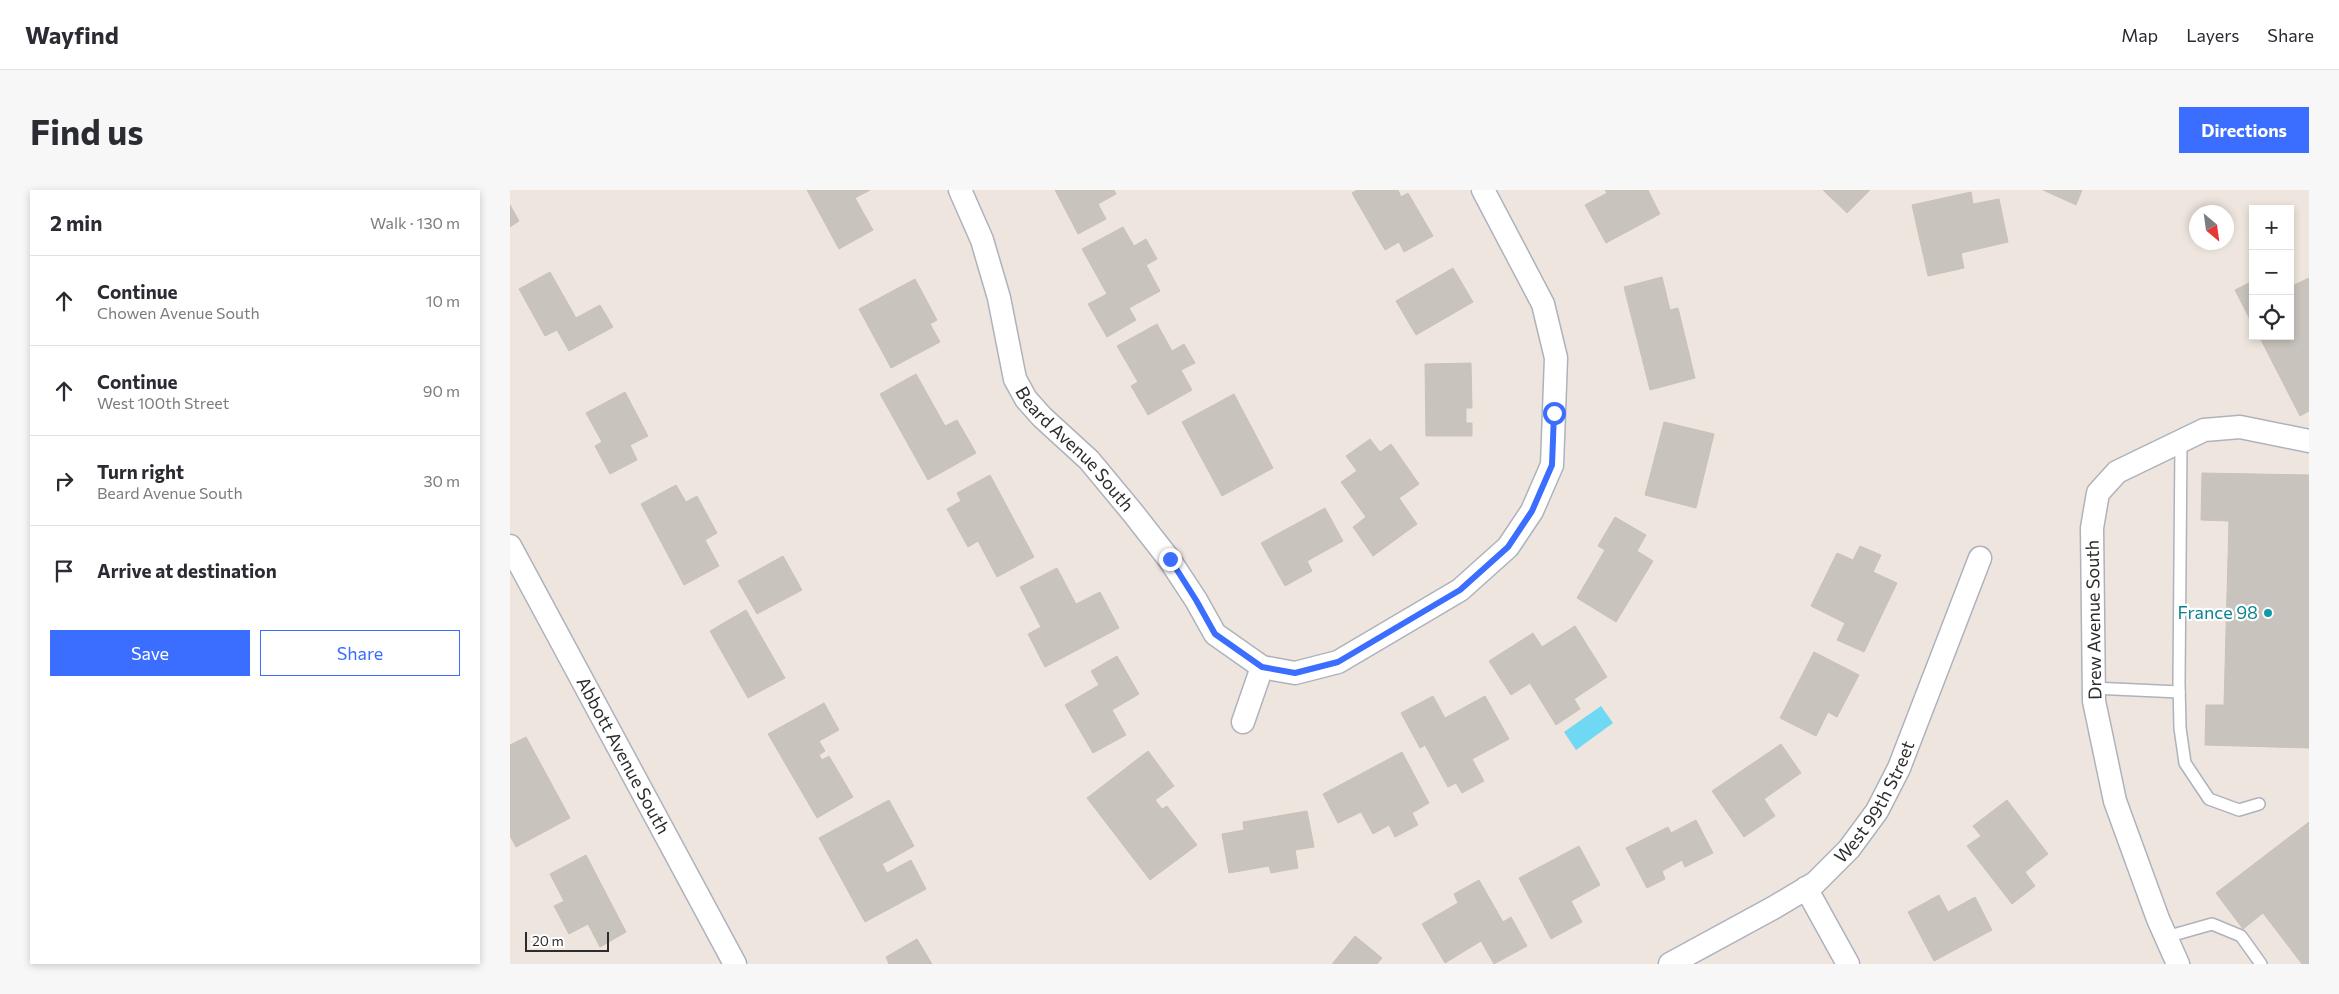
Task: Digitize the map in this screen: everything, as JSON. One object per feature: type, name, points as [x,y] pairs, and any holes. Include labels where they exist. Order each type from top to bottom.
[{"type":"street","name":"Beard Avenue South","points":[[960,190],[982,240],[999,298],[1015,379],[1026,399],[1042,417],[1089,460],[1170,559],[1215,634],[1262,667]]},
{"type":"street","points":[[1243,722],[1262,667],[1295,673],[1338,662],[1460,590],[1508,547],[1532,511],[1552,465],[1556,358],[1544,304],[1483,190]]},
{"type":"street","name":"Drew Avenue South","points":[[2178,964],[2166,937],[2115,800],[2094,701],[2092,528],[2098,493],[2117,472],[2204,430],[2240,427],[2309,440]]},
{"type":"street","name":"Abbott Avenue South","points":[[510,546],[735,964]]},
{"type":"street","name":"West 99th Street","points":[[1670,964],[1815,883],[1849,849],[1877,811],[1899,768],[1980,558]]},
{"type":"street","points":[[1806,888],[1848,964]]},
{"type":"lane","points":[[2181,441],[2179,692],[2180,728],[2186,763],[2209,799],[2238,810],[2260,804]]},
{"type":"lane","points":[[2094,688],[2179,692]]},
{"type":"lane","points":[[2166,937],[2212,924],[2241,936],[2261,964]]},
{"type":"water","points":[[1601,706],[1613,723],[1576,750],[1564,732]]},
{"type":"building","points":[[807,190],[870,190],[855,198],[873,230],[839,249]]},
{"type":"building","points":[[1055,190],[1114,190],[1116,194],[1098,204],[1106,219],[1078,234]]},
{"type":"building","points":[[1357,190],[1398,190],[1401,197],[1408,193],[1433,236],[1404,252],[1399,242],[1385,250],[1352,193]]},
{"type":"building","points":[[1605,190],[1648,190],[1660,214],[1606,243],[1585,205],[1607,193]]},
{"type":"building","points":[[1823,190],[1870,190],[1847,213]]},
{"type":"building","points":[[2043,190],[2082,190],[2076,205]]},
{"type":"building","points":[[1971,192],[1973,204],[1999,199],[2008,242],[1961,253],[1964,268],[1928,276],[1912,205]]},
{"type":"building","points":[[510,205],[519,221],[510,227]]},
{"type":"building","points":[[1123,227],[1134,246],[1146,239],[1157,259],[1146,265],[1160,291],[1129,308],[1136,320],[1107,337],[1088,304],[1107,294],[1082,249]]},
{"type":"building","points":[[1453,268],[1473,302],[1416,335],[1396,301]]},
{"type":"building","points":[[550,272],[576,318],[600,305],[613,327],[569,351],[557,330],[545,336],[519,289]]},
{"type":"building","points":[[1662,277],[1670,310],[1678,308],[1695,378],[1650,390],[1624,287]]},
{"type":"building","points":[[2309,278],[2309,411],[2300,416],[2261,340],[2294,340],[2294,285]]},
{"type":"building","points":[[915,279],[937,320],[930,324],[940,342],[891,368],[859,309]]},
{"type":"building","points":[[2249,283],[2249,317],[2235,290]]},
{"type":"building","points":[[1157,324],[1172,351],[1184,344],[1195,363],[1181,370],[1192,390],[1148,415],[1131,386],[1138,382],[1117,346]]},
{"type":"building","points":[[1471,363],[1472,408],[1466,408],[1466,423],[1472,423],[1472,436],[1426,436],[1425,364]]},
{"type":"building","points":[[916,374],[945,426],[957,420],[976,453],[928,480],[880,394]]},
{"type":"building","points":[[625,392],[648,436],[630,445],[637,460],[610,474],[595,446],[602,442],[586,413]]},
{"type":"building","points":[[1234,394],[1273,468],[1222,496],[1182,422]]},
{"type":"building","points":[[1664,422],[1714,434],[1696,508],[1645,495]]},
{"type":"building","points":[[1370,439],[1380,452],[1391,444],[1419,484],[1399,498],[1417,524],[1373,556],[1353,527],[1366,517],[1341,482],[1357,471],[1346,456]]},
{"type":"building","name":"France 98","points":[[2202,473],[2309,475],[2309,748],[2205,745],[2206,705],[2224,705],[2229,521],[2201,520]]},
{"type":"building","points":[[990,475],[1034,557],[997,577],[978,541],[968,547],[947,509],[961,501],[957,493]]},
{"type":"building","points":[[676,485],[686,502],[697,496],[717,533],[705,540],[719,566],[684,585],[641,504]]},
{"type":"building","points":[[1325,508],[1343,541],[1307,561],[1312,571],[1285,586],[1261,543]]},
{"type":"building","points":[[1615,517],[1646,535],[1637,551],[1653,561],[1616,622],[1577,598],[1605,550],[1598,546]]},
{"type":"building","points":[[1860,546],[1881,555],[1873,572],[1897,583],[1864,652],[1837,640],[1845,623],[1811,606],[1837,553],[1853,560]]},
{"type":"building","points":[[783,556],[802,590],[757,614],[738,581]]},
{"type":"building","points":[[1057,568],[1076,604],[1100,592],[1119,628],[1045,667],[1028,634],[1041,627],[1020,587]]},
{"type":"building","points":[[746,610],[785,678],[748,698],[710,631]]},
{"type":"building","points":[[1575,626],[1607,677],[1574,699],[1580,709],[1556,725],[1530,683],[1511,695],[1489,661],[1533,633],[1542,647]]},
{"type":"building","points":[[1814,652],[1859,675],[1837,717],[1828,712],[1816,736],[1780,718]]},
{"type":"building","points":[[1117,656],[1139,694],[1112,710],[1126,735],[1093,753],[1065,705],[1099,685],[1091,671]]},
{"type":"building","points":[[1433,696],[1445,718],[1485,696],[1509,739],[1472,759],[1484,781],[1462,793],[1456,783],[1448,787],[1425,745],[1420,748],[1401,713]]},
{"type":"building","points":[[824,703],[839,730],[819,741],[825,751],[819,755],[822,760],[829,756],[853,797],[817,818],[768,734]]},
{"type":"building","points":[[526,737],[570,818],[516,847],[510,836],[510,745]]},
{"type":"building","points":[[1781,744],[1801,773],[1764,799],[1775,816],[1744,837],[1712,791]]},
{"type":"building","points":[[1148,751],[1174,786],[1155,800],[1162,809],[1167,806],[1197,845],[1150,880],[1087,798]]},
{"type":"building","points":[[1402,752],[1429,803],[1412,813],[1418,825],[1395,837],[1389,825],[1373,834],[1361,812],[1338,823],[1323,794]]},
{"type":"building","points":[[889,800],[914,846],[882,864],[887,873],[911,860],[926,889],[865,922],[819,838]]},
{"type":"building","points":[[2007,800],[2048,854],[2025,872],[2035,886],[2012,904],[1967,846],[1981,836],[1973,826]]},
{"type":"building","points":[[1307,811],[1314,847],[1295,850],[1298,868],[1271,873],[1269,866],[1229,873],[1222,834],[1244,830],[1243,822]]},
{"type":"building","points":[[1696,820],[1713,853],[1685,867],[1682,860],[1662,871],[1665,879],[1647,888],[1626,848],[1668,827],[1671,833]]},
{"type":"building","points":[[2309,822],[2309,964],[2302,964],[2263,913],[2243,929],[2216,893]]},
{"type":"building","points":[[1579,846],[1600,885],[1571,901],[1582,922],[1551,939],[1519,878]]},
{"type":"building","points":[[586,855],[626,932],[600,947],[588,924],[569,934],[554,906],[564,901],[550,874]]},
{"type":"building","points":[[1479,880],[1503,922],[1511,917],[1527,946],[1494,964],[1481,941],[1445,963],[1422,924],[1458,903],[1454,894]]},
{"type":"building","points":[[1939,895],[1948,912],[1975,897],[1992,930],[1934,961],[1908,912]]},
{"type":"building","points":[[1355,936],[1382,958],[1377,964],[1332,964]]},
{"type":"building","points":[[917,939],[932,964],[889,964],[886,957]]},
{"type":"place","name":"France 98","points":[[2268,613]]},
{"type":"route","points":[[1170,559],[1215,634],[1262,667],[1295,673],[1338,662],[1384,633],[1460,590],[1508,547],[1532,511],[1552,465],[1554,413]]}]
